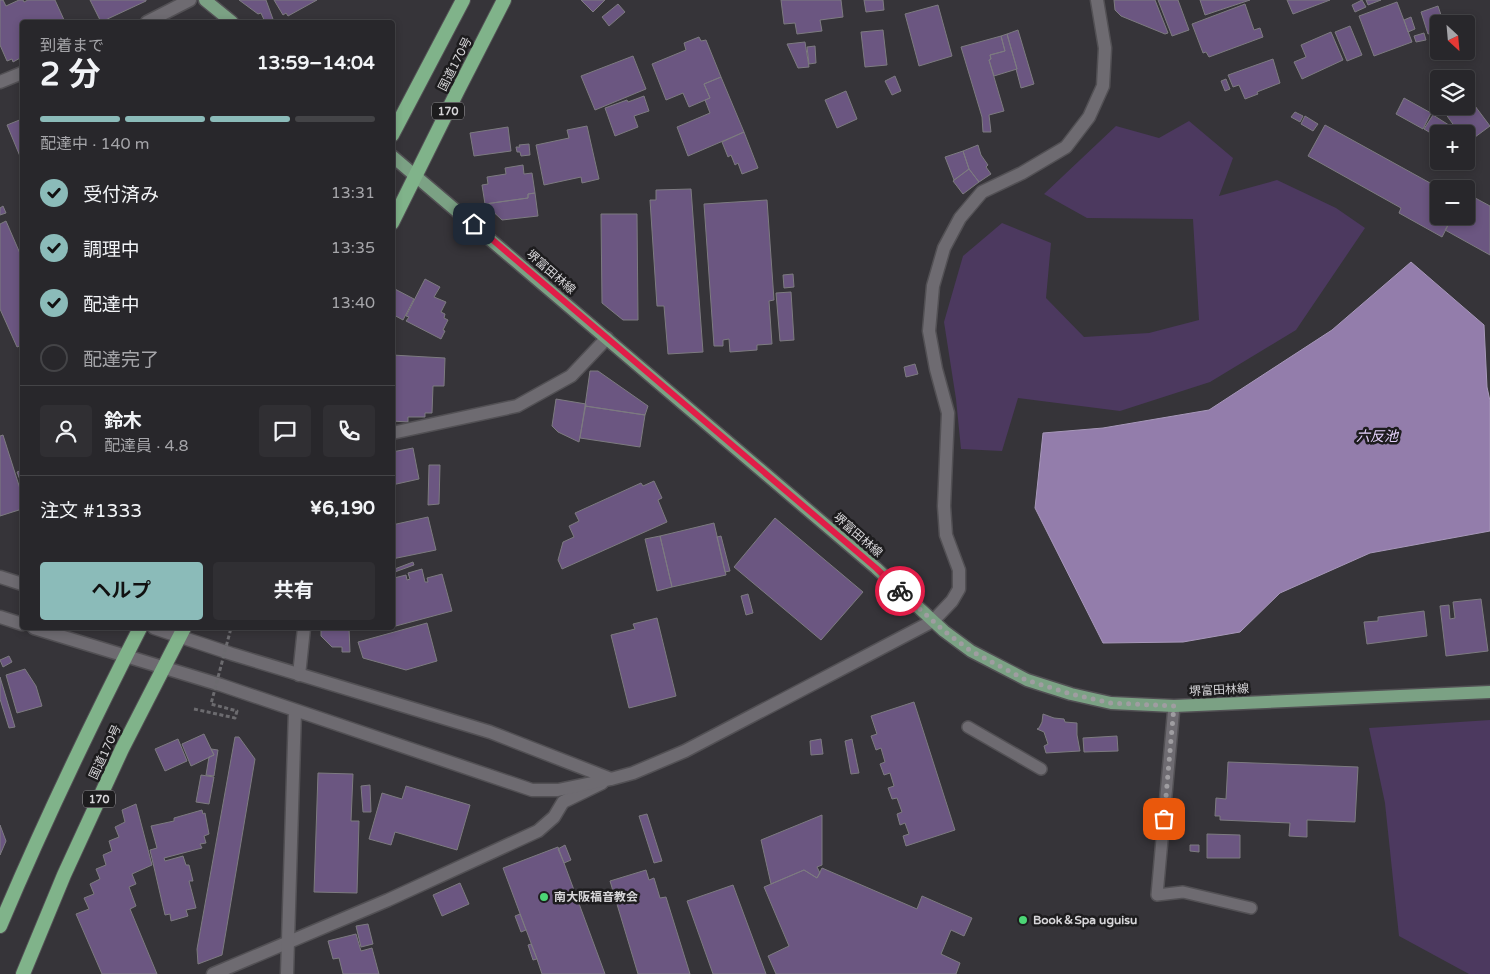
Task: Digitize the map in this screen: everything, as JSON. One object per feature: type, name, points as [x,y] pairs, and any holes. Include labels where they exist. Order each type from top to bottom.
[{"type":"highway","name":"国道170号","points":[[395,129],[463,0]]},
{"type":"highway","name":"国道170号","points":[[395,217],[504,0]]},
{"type":"highway","name":"国道170号","points":[[0,926],[32,850],[90,726],[139,630]]},
{"type":"highway","name":"国道170号","points":[[23,974],[64,875],[122,749],[182,632]]},
{"type":"main road","points":[[205,0],[230,20]]},
{"type":"main road","name":"堺富田林線","points":[[395,158],[876,568],[944,631],[971,651],[1026,680],[1071,694],[1111,703],[1174,706],[1490,692]]},
{"type":"street","points":[[151,20],[190,0]]},
{"type":"street","points":[[41,630],[163,667],[532,790],[558,790],[611,780],[633,773],[685,751],[933,621],[952,601],[959,589],[959,570],[946,535],[944,506],[948,413],[936,369],[929,331],[933,286],[944,248],[960,218],[982,192],[1022,173],[1066,147],[1088,117],[1103,86],[1105,48],[1097,0]]},
{"type":"street","points":[[0,82],[20,74]]},
{"type":"street","points":[[395,432],[517,406],[571,376],[607,338]]},
{"type":"street","points":[[0,577],[20,583]]},
{"type":"street","points":[[0,617],[20,623]]},
{"type":"street","points":[[168,630],[182,632],[299,675],[490,732],[611,780]]},
{"type":"street","points":[[299,675],[304,630]]},
{"type":"street","points":[[287,974],[295,710]]},
{"type":"street","points":[[213,974],[388,900],[538,830],[554,817],[563,802],[611,780]]},
{"type":"lane","points":[[1174,706],[1157,894],[1183,892],[1251,908]]},
{"type":"lane","points":[[968,727],[1041,769]]},
{"type":"path","points":[[194,709],[235,718],[237,711],[211,704],[230,630]]},
{"type":"shaded area","points":[[1189,121],[1233,158],[1219,196],[1277,180],[1336,208],[1365,228],[1296,330],[1210,382],[1120,411],[1018,398],[1002,451],[961,449],[956,399],[944,322],[963,256],[1002,223],[1051,243],[1046,298],[1084,337],[1149,333],[1199,320],[1193,219],[1087,218],[1044,194],[1116,126],[1159,138]]},
{"type":"shaded area","points":[[1490,720],[1490,974],[1469,974],[1399,936],[1385,803],[1369,728]]},
{"type":"water","name":"六反池","points":[[1411,262],[1484,325],[1487,387],[1490,401],[1490,531],[1370,553],[1280,593],[1240,632],[1183,642],[1103,643],[1035,508],[1043,433],[1103,428],[1209,410],[1332,330]]},
{"type":"building","points":[[0,0],[3,0],[6,6],[19,0],[24,2],[28,0],[55,0],[64,20],[20,20],[20,58],[13,62],[12,59],[7,61],[0,45]]},
{"type":"building","points":[[90,0],[146,0],[105,20],[100,20]]},
{"type":"building","points":[[239,0],[266,0],[273,20],[264,20],[261,13],[258,14]]},
{"type":"building","points":[[274,0],[317,0],[288,16],[286,13],[283,15]]},
{"type":"building","points":[[581,0],[605,0],[593,12]]},
{"type":"building","points":[[781,0],[841,0],[843,17],[820,20],[822,31],[797,34],[795,23],[784,24]]},
{"type":"building","points":[[864,0],[883,0],[884,10],[866,12]]},
{"type":"building","points":[[1114,0],[1155,0],[1168,33],[1165,34],[1121,16],[1115,10]]},
{"type":"building","points":[[1158,0],[1178,0],[1189,30],[1172,36]]},
{"type":"building","points":[[1200,0],[1250,0],[1205,15]]},
{"type":"building","points":[[1287,0],[1330,0],[1293,14]]},
{"type":"building","points":[[1362,0],[1366,7],[1355,12],[1352,5]]},
{"type":"building","points":[[1366,0],[1381,0],[1368,5]]},
{"type":"building","points":[[1397,2],[1412,42],[1374,56],[1359,16]]},
{"type":"building","points":[[618,4],[625,12],[609,26],[602,17]]},
{"type":"building","points":[[1245,4],[1254,30],[1260,28],[1263,37],[1209,57],[1206,52],[1203,53],[1192,24]]},
{"type":"building","points":[[938,5],[952,56],[919,66],[905,14]]},
{"type":"building","points":[[1438,6],[1441,15],[1430,15],[1430,33],[1428,34],[1421,12]]},
{"type":"building","points":[[1411,17],[1415,29],[1408,32],[1404,20]]},
{"type":"building","points":[[1350,26],[1362,55],[1347,61],[1335,32]]},
{"type":"building","points":[[883,30],[887,65],[865,67],[861,32]]},
{"type":"building","points":[[1018,30],[1034,84],[1021,88],[1007,34]]},
{"type":"building","points":[[1331,32],[1343,60],[1302,79],[1294,62],[1306,57],[1301,45]]},
{"type":"building","points":[[1424,33],[1426,40],[1416,42],[1414,36]]},
{"type":"building","points":[[1007,34],[1017,69],[994,76],[989,60],[991,59],[990,55],[1005,51],[1001,36]]},
{"type":"building","points":[[1001,36],[1005,51],[990,55],[991,59],[989,60],[1004,111],[989,115],[991,132],[983,132],[982,117],[961,47]]},
{"type":"building","points":[[699,37],[701,41],[706,40],[721,77],[704,84],[710,98],[689,107],[683,93],[666,100],[652,64],[686,50],[684,43]]},
{"type":"building","points":[[805,42],[809,67],[798,68],[787,44]]},
{"type":"building","points":[[815,46],[816,63],[809,64],[807,47]]},
{"type":"building","points":[[633,56],[646,89],[595,110],[581,76]]},
{"type":"building","points":[[1273,59],[1280,83],[1245,99],[1239,85],[1233,87],[1228,75]]},
{"type":"building","points":[[895,76],[901,91],[892,95],[885,81]]},
{"type":"building","points":[[721,77],[744,132],[688,156],[677,127],[710,113],[705,100],[710,98],[704,84]]},
{"type":"building","points":[[1226,79],[1230,89],[1225,91],[1221,81]]},
{"type":"building","points":[[846,91],[857,119],[837,128],[825,100]]},
{"type":"building","points":[[644,96],[649,111],[634,116],[638,127],[615,136],[605,108]]},
{"type":"building","points":[[1404,98],[1430,112],[1423,129],[1396,114]]},
{"type":"building","points":[[1475,106],[1490,126],[1475,137],[1475,125],[1454,125],[1446,115],[1475,115]]},
{"type":"building","points":[[1295,112],[1303,116],[1300,122],[1291,117]]},
{"type":"building","points":[[1433,115],[1449,125],[1430,125],[1430,133],[1424,129]]},
{"type":"building","points":[[1305,116],[1318,124],[1313,131],[1301,124]]},
{"type":"building","points":[[20,120],[20,156],[7,125]]},
{"type":"building","points":[[1325,125],[1430,183],[1430,225],[1448,225],[1442,237],[1399,213],[1401,208],[1308,156]]},
{"type":"building","points":[[587,126],[599,179],[582,183],[581,177],[544,185],[536,145],[569,138],[567,130]]},
{"type":"building","points":[[508,127],[511,151],[474,156],[470,133]]},
{"type":"building","points":[[744,132],[758,168],[742,174],[738,163],[735,165],[731,155],[728,157],[722,142]]},
{"type":"building","points":[[529,144],[530,155],[521,156],[520,152],[517,152],[516,147],[520,147],[519,145]]},
{"type":"building","points":[[978,145],[981,155],[988,165],[986,167],[991,174],[979,182],[969,169],[963,151]]},
{"type":"building","points":[[963,151],[969,169],[954,180],[945,157]]},
{"type":"building","points":[[523,165],[524,174],[532,173],[535,193],[528,194],[528,198],[485,204],[482,185],[488,184],[487,177],[506,174],[505,168]]},
{"type":"building","points":[[969,169],[979,182],[963,194],[953,181]]},
{"type":"building","points":[[691,189],[703,352],[668,354],[664,306],[657,306],[650,200],[656,200],[656,190]]},
{"type":"building","points":[[535,193],[538,216],[502,220],[485,204],[528,198],[528,194]]},
{"type":"building","points":[[1475,198],[1490,206],[1490,255],[1445,230],[1448,225],[1475,225]]},
{"type":"building","points":[[767,200],[774,300],[769,301],[772,344],[757,345],[757,350],[730,352],[729,339],[723,340],[723,346],[714,346],[704,204]]},
{"type":"building","points":[[3,206],[6,213],[0,215],[0,208]]},
{"type":"building","points":[[601,214],[637,214],[638,320],[623,320],[602,303]]},
{"type":"building","points":[[6,221],[20,253],[20,346],[17,347],[0,309],[0,224]]},
{"type":"building","points":[[793,274],[794,287],[784,288],[783,275]]},
{"type":"building","points":[[425,279],[440,287],[434,297],[446,302],[441,312],[445,314],[444,318],[448,320],[441,339],[406,321],[409,317],[406,316]]},
{"type":"building","points":[[395,289],[414,299],[403,320],[395,316]]},
{"type":"building","points":[[791,292],[794,340],[780,341],[776,293]]},
{"type":"building","points":[[395,355],[445,358],[444,386],[433,386],[432,413],[425,413],[425,417],[408,417],[408,422],[395,421]]},
{"type":"building","points":[[915,364],[918,374],[906,377],[904,367]]},
{"type":"building","points":[[590,371],[598,371],[648,406],[645,415],[585,406]]},
{"type":"building","points":[[556,399],[586,404],[579,442],[558,432],[552,426]]},
{"type":"building","points":[[585,406],[645,415],[640,447],[580,438]]},
{"type":"building","points":[[3,435],[20,489],[20,510],[0,516],[0,436]]},
{"type":"building","points":[[413,448],[419,479],[395,484],[395,451]]},
{"type":"building","points":[[429,465],[440,465],[439,504],[428,505]]},
{"type":"building","points":[[654,481],[662,498],[658,500],[667,522],[562,569],[558,560],[563,542],[574,537],[569,526],[579,521],[575,513],[641,483],[643,486]]},
{"type":"building","points":[[428,517],[436,550],[395,558],[395,524]]},
{"type":"building","points":[[775,518],[863,592],[821,640],[734,567]]},
{"type":"building","points":[[714,523],[726,575],[672,587],[660,536]]},
{"type":"building","points":[[660,536],[672,587],[657,591],[645,539]]},
{"type":"building","points":[[721,536],[730,571],[725,572],[717,537]]},
{"type":"building","points":[[413,562],[414,565],[395,572],[395,569]]},
{"type":"building","points":[[422,569],[425,582],[428,582],[427,578],[442,574],[452,611],[395,626],[395,578],[406,575],[407,580],[410,579],[408,573]]},
{"type":"building","points":[[748,594],[753,613],[746,615],[741,596]]},
{"type":"building","points":[[1481,599],[1488,651],[1446,656],[1440,606],[1449,605],[1450,619],[1455,618],[1453,602]]},
{"type":"building","points":[[1424,611],[1427,636],[1367,644],[1364,622],[1378,621],[1378,617]]},
{"type":"building","points":[[657,618],[676,696],[629,708],[611,635],[635,629],[633,624]]},
{"type":"building","points":[[427,623],[437,661],[406,670],[363,658],[358,642]]},
{"type":"building","points":[[321,630],[349,630],[350,652],[342,652],[342,647],[332,647],[321,636]]},
{"type":"building","points":[[9,656],[12,662],[3,667],[0,660]]},
{"type":"building","points":[[25,669],[36,686],[42,706],[17,713],[6,675]]},
{"type":"building","points":[[0,677],[15,727],[9,728],[0,699]]},
{"type":"building","points":[[914,702],[955,830],[906,846],[903,836],[909,834],[905,823],[900,825],[897,814],[902,812],[897,798],[892,799],[888,788],[894,786],[890,773],[884,775],[880,764],[885,762],[881,748],[876,750],[871,736],[877,734],[871,716]]},
{"type":"building","points":[[1043,714],[1064,719],[1065,722],[1077,723],[1080,751],[1046,753],[1044,746],[1048,744],[1044,732],[1037,729],[1042,722]]},
{"type":"building","points":[[204,734],[214,755],[191,766],[182,744]]},
{"type":"building","points":[[1117,736],[1118,751],[1084,752],[1083,738]]},
{"type":"building","points":[[235,737],[239,737],[255,759],[222,955],[198,964],[197,949]]},
{"type":"building","points":[[178,739],[187,761],[165,771],[155,749]]},
{"type":"building","points":[[821,739],[823,754],[811,755],[810,741]]},
{"type":"building","points":[[852,739],[859,773],[851,774],[845,741]]},
{"type":"building","points":[[211,749],[218,750],[214,776],[206,775],[209,757],[214,755]]},
{"type":"building","points":[[1228,762],[1358,767],[1355,822],[1307,820],[1307,837],[1289,836],[1290,823],[1220,820],[1220,816],[1215,816],[1216,798],[1226,799]]},
{"type":"building","points":[[318,773],[353,774],[351,821],[359,821],[357,893],[314,892]]},
{"type":"building","points":[[201,775],[214,777],[209,804],[196,802]]},
{"type":"building","points":[[370,785],[371,812],[363,812],[361,786]]},
{"type":"building","points":[[406,786],[470,805],[457,850],[395,832],[391,845],[369,839],[382,793],[402,799]]},
{"type":"building","points":[[136,804],[152,865],[132,874],[136,884],[129,887],[136,906],[130,909],[157,974],[102,974],[76,914],[89,909],[84,898],[94,894],[90,884],[100,879],[96,869],[106,865],[103,855],[112,851],[109,841],[119,837],[115,827],[125,822],[122,810]]},
{"type":"building","points":[[202,810],[203,814],[205,813],[209,834],[204,836],[206,843],[200,844],[202,848],[164,858],[165,861],[183,856],[186,865],[189,865],[193,881],[189,881],[196,908],[186,910],[188,916],[171,921],[170,914],[165,915],[150,850],[157,848],[151,826],[174,821],[174,818]]},
{"type":"building","points":[[647,814],[662,861],[654,863],[639,816]]},
{"type":"building","points":[[822,815],[822,865],[817,867],[820,873],[817,878],[804,870],[771,884],[761,840]]},
{"type":"building","points":[[0,825],[6,841],[0,855]]},
{"type":"building","points":[[1207,834],[1240,835],[1240,858],[1207,858]]},
{"type":"building","points":[[565,845],[571,860],[564,863],[558,849]]},
{"type":"building","points":[[1190,845],[1199,845],[1199,852],[1190,851]]},
{"type":"building","points":[[558,847],[605,974],[542,974],[503,868]]},
{"type":"building","points":[[822,868],[917,909],[922,896],[972,918],[964,936],[951,930],[941,954],[960,963],[956,974],[776,974],[768,956],[789,946],[764,887],[804,870],[817,878]]},
{"type":"building","points":[[646,870],[649,880],[654,878],[660,898],[666,897],[690,974],[638,974],[610,881]]},
{"type":"building","points":[[460,883],[469,904],[442,916],[433,895]]},
{"type":"building","points":[[733,885],[766,974],[713,974],[687,901]]},
{"type":"building","points":[[520,914],[526,930],[521,932],[515,916]]},
{"type":"building","points":[[368,924],[373,944],[361,947],[356,926]]},
{"type":"building","points":[[356,934],[361,951],[372,948],[379,974],[343,974],[339,958],[333,959],[328,941]]},
{"type":"building","points":[[531,944],[537,959],[533,960],[528,945]]},
{"type":"way so far","points":[[900,591],[944,631],[971,651],[1026,680],[1071,694],[1111,703],[1174,706],[1164,819]]},
{"type":"place","name":"南大阪福音教会","points":[[544,897]]},
{"type":"place","name":"Book＆Spa uguisu","points":[[1023,920]]},
{"type":"route","points":[[474,224],[876,568],[900,591]]}]
